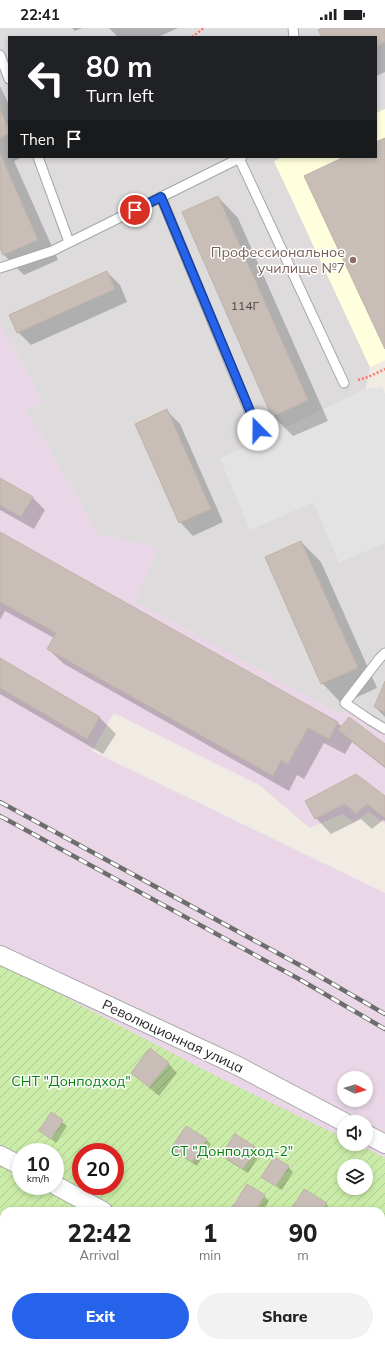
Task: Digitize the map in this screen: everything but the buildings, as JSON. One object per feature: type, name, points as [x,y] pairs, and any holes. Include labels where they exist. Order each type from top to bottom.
[{"type":"street","name":"Революционная улица","points":[[0,954],[238,1066],[337,1118]]},
{"type":"street","points":[[373,1138],[385,1144]]},
{"type":"street","points":[[0,1155],[12,1161]]},
{"type":"street","points":[[64,1190],[96,1207]]},
{"type":"lane","points":[[0,55],[8,76]]},
{"type":"lane","points":[[38,158],[69,242]]},
{"type":"lane","points":[[0,268],[52,251],[241,158],[344,383]]},
{"type":"lane","points":[[161,197],[258,430]]},
{"type":"lane","points":[[385,653],[346,703],[385,729]]},
{"type":"path","points":[[193,36],[204,28]]},
{"type":"path","points":[[344,383],[368,377],[385,369]]},
{"type":"shaded area","points":[[0,28],[385,28],[385,109],[377,113],[377,36],[8,36],[8,158],[281,158],[274,161],[370,367],[366,389],[220,459],[314,502],[339,562],[385,543],[385,733],[350,713],[336,712],[135,601],[159,547],[99,535],[26,409],[43,402],[0,324]]},
{"type":"shaded area","name":"Профессиональное училище №7","points":[[385,109],[385,360],[370,367],[274,161],[281,158],[377,158],[377,113]]},
{"type":"shaded area","points":[[0,324],[43,402],[26,409],[99,535],[159,547],[135,601],[336,712],[350,713],[385,733],[385,824],[369,812],[354,822],[342,814],[310,828],[259,785],[114,713],[92,751],[385,893],[385,1200],[373,1192],[373,1159],[337,1159],[337,1162],[0,971]]},
{"type":"shaded area","points":[[382,387],[385,394],[385,543],[339,562],[314,502],[250,530],[220,459],[366,389]]},
{"type":"green space","points":[[0,963],[218,1077],[337,1135],[337,1151],[371,1151],[385,1158],[385,1207],[0,1207]]},
{"type":"railway","points":[[0,802],[305,968],[385,1014]]},
{"type":"railway","points":[[0,816],[299,979],[385,1029]]},
{"type":"place","name":"Профессиональное училище №7","points":[[353,260]]},
{"type":"route","points":[[135,210],[161,197],[258,430]]},
{"type":"park label","name":"СНТ \"Донподход\"","points":[[71,1081]]},
{"type":"park label","name":"СТ \"Донподход-2\"","points":[[232,1151]]}]
